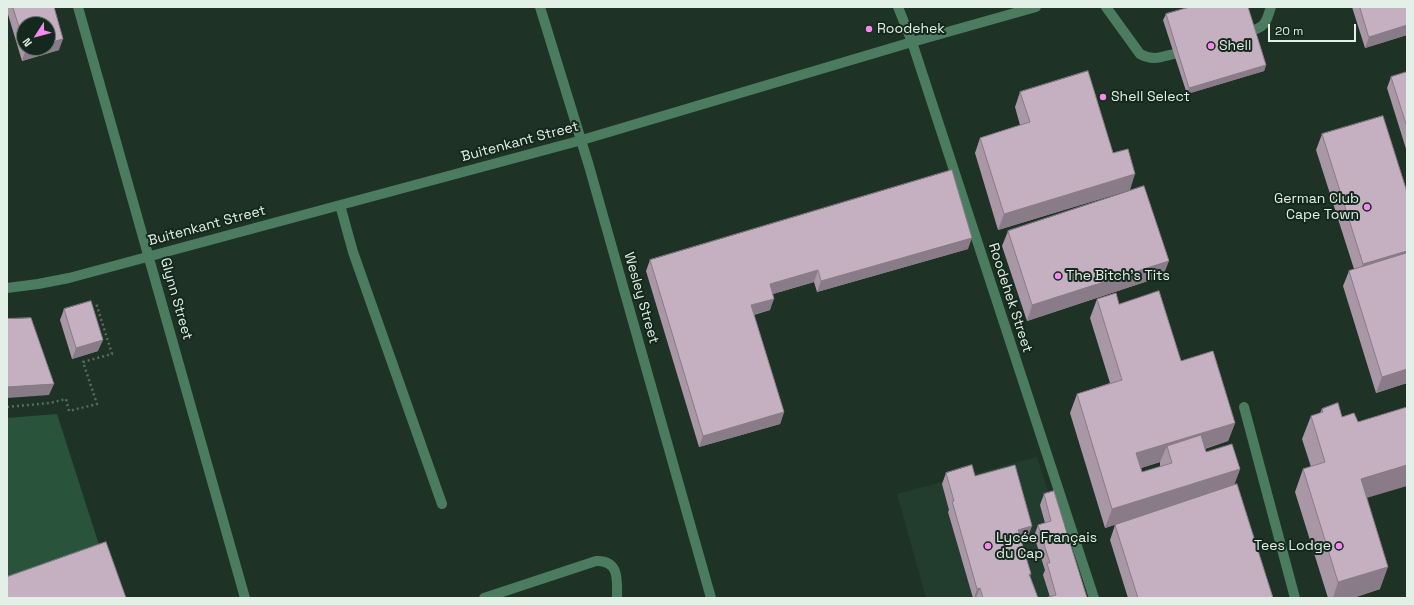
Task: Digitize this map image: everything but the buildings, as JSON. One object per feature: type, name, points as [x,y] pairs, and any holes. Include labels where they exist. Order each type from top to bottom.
[{"type":"street","name":"Glynn Street","points":[[78,7],[245,598]]},
{"type":"street","name":"Wesley Street","points":[[540,7],[582,140],[711,598]]},
{"type":"street","name":"Roodehek Street","points":[[898,7],[912,42],[1094,598]]},
{"type":"street","name":"Buitenkant Street","points":[[7,288],[69,278],[582,140],[912,42],[1036,7]]},
{"type":"street","points":[[1106,7],[1140,54],[1147,58],[1154,59],[1174,54]]},
{"type":"street","points":[[1252,31],[1262,27],[1266,23],[1271,7]]},
{"type":"street","points":[[340,205],[353,252],[442,504]]},
{"type":"street","points":[[1244,407],[1295,598]]},
{"type":"street","points":[[484,598],[596,561],[604,560],[611,566],[617,575],[617,598]]},
{"type":"path","points":[[7,406],[50,403],[66,399],[69,411],[97,404],[83,362],[112,354],[96,302]]},
{"type":"shaded area","points":[[57,414],[101,551],[7,584],[7,418]]},
{"type":"shaded area","name":"Lycée Français du Cap","points":[[1037,457],[1082,598],[926,598],[897,494]]},
{"type":"place","name":"Roodehek","points":[[869,29]]},
{"type":"place","name":"Shell","points":[[1211,46]]},
{"type":"place","name":"Shell Select","points":[[1103,97]]},
{"type":"place","name":"German Club Cape Town","points":[[1367,207]]},
{"type":"place","name":"The Bitch's Tits","points":[[1058,276]]},
{"type":"place","name":"Lycée Français du Cap","points":[[988,546]]},
{"type":"place","name":"Tees Lodge","points":[[1339,546]]}]
